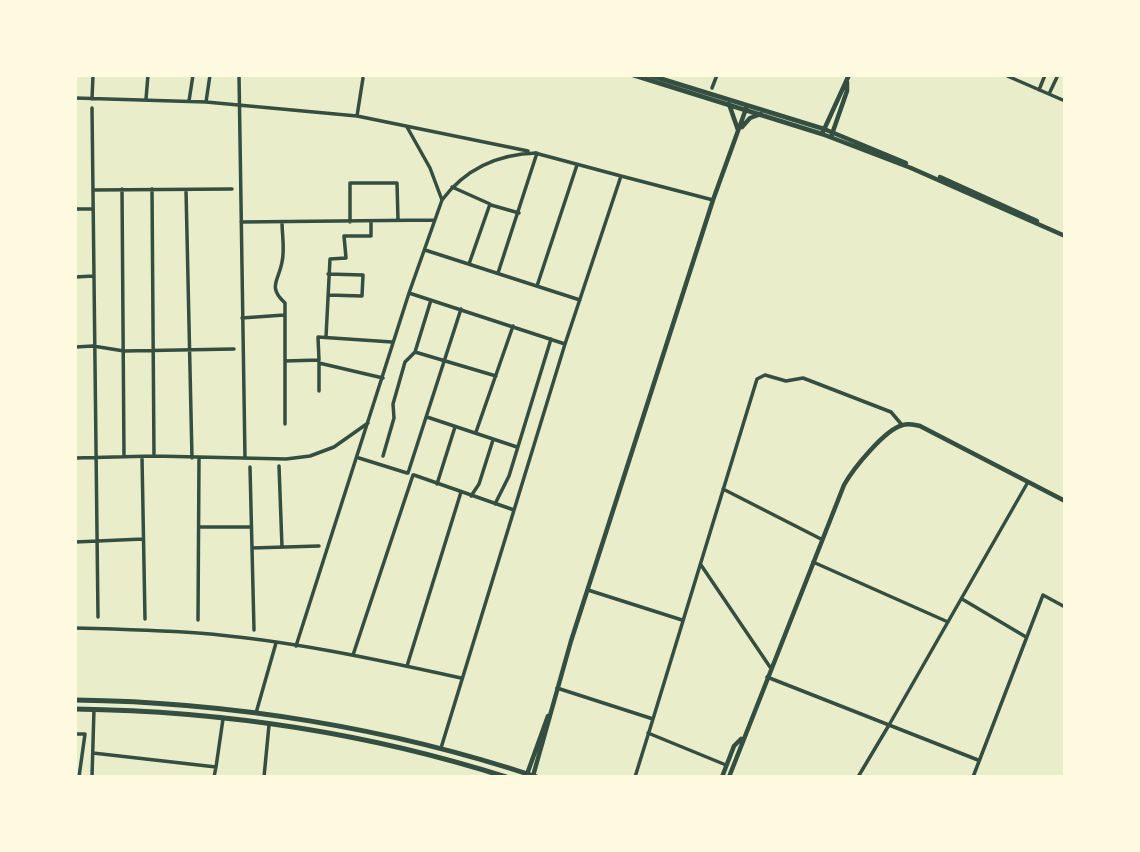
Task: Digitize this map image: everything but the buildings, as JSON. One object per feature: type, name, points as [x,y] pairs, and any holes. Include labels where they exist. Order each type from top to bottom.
[{"type":"main road","points":[[75,700],[172,704],[256,713],[373,733],[531,776]]},
{"type":"main road","points":[[75,709],[177,712],[270,724],[371,743],[506,777]]},
{"type":"main road","points":[[371,743],[373,733]]},
{"type":"street","points":[[92,99],[93,75]]},
{"type":"street","points":[[146,99],[148,75]]},
{"type":"street","points":[[188,101],[193,75]]},
{"type":"street","points":[[206,102],[209,75]]},
{"type":"street","points":[[239,75],[245,458]]},
{"type":"street","points":[[632,75],[823,131]]},
{"type":"street","points":[[649,75],[823,131],[1065,235]]},
{"type":"street","points":[[712,88],[717,75]]},
{"type":"street","points":[[1006,75],[1065,102]]},
{"type":"street","points":[[1039,90],[1045,75]]},
{"type":"street","points":[[1049,94],[1058,75]]},
{"type":"street","points":[[357,116],[363,78]]},
{"type":"street","points":[[823,131],[848,78]]},
{"type":"street","points":[[832,135],[847,91],[848,78]]},
{"type":"street","points":[[75,98],[240,104],[357,116],[537,153],[713,200]]},
{"type":"street","points":[[729,104],[738,131]]},
{"type":"street","points":[[92,108],[98,617]]},
{"type":"street","points":[[531,776],[544,722],[549,716],[713,200],[747,108]]},
{"type":"street","points":[[738,131],[750,118],[761,114]]},
{"type":"street","points":[[406,125],[421,149],[442,200]]},
{"type":"street","points":[[296,646],[327,546],[359,458],[409,293],[442,200],[452,187],[476,168],[503,156],[537,153]]},
{"type":"street","points":[[498,273],[537,153]]},
{"type":"street","points":[[537,286],[577,164]]},
{"type":"street","points":[[440,750],[565,344],[621,176]]},
{"type":"street","points":[[350,222],[350,183],[397,183],[398,220]]},
{"type":"street","points":[[452,187],[490,204],[519,213]]},
{"type":"street","points":[[122,189],[124,456]]},
{"type":"street","points":[[152,189],[154,456]]},
{"type":"street","points":[[93,190],[232,189]]},
{"type":"street","points":[[186,190],[191,458]]},
{"type":"street","points":[[469,264],[490,204]]},
{"type":"street","points":[[75,209],[93,209]]},
{"type":"street","points":[[241,222],[434,220]]},
{"type":"street","points":[[326,337],[330,260],[346,258],[344,236],[371,236],[372,221]]},
{"type":"street","points":[[282,222],[282,265],[274,283],[275,293],[285,303],[285,424]]},
{"type":"street","points":[[424,249],[580,300]]},
{"type":"street","points":[[328,274],[363,275],[362,296],[328,295]]},
{"type":"street","points":[[75,277],[93,276]]},
{"type":"street","points":[[409,293],[565,344]]},
{"type":"street","points":[[383,456],[394,418],[393,404],[405,362],[415,352],[431,300]]},
{"type":"street","points":[[408,473],[461,309]]},
{"type":"street","points":[[242,318],[284,315]]},
{"type":"street","points":[[476,432],[513,326]]},
{"type":"street","points":[[319,391],[318,337],[393,342]]},
{"type":"street","points":[[495,504],[499,491],[504,491],[551,339]]},
{"type":"street","points":[[75,347],[93,346],[124,351],[234,349]]},
{"type":"street","points":[[415,352],[496,376]]},
{"type":"street","points":[[285,360],[319,362],[383,378]]},
{"type":"street","points":[[635,777],[757,379],[765,375],[786,381],[803,378],[891,412],[902,425]]},
{"type":"street","points":[[427,417],[517,447]]},
{"type":"street","points":[[75,458],[310,456],[334,447],[370,422]]},
{"type":"street","points":[[729,777],[770,667],[850,475],[878,444],[902,425],[920,426],[1065,501]]},
{"type":"street","points":[[437,484],[455,427]]},
{"type":"street","points":[[471,496],[479,484],[493,440]]},
{"type":"street","points":[[142,456],[145,619]]},
{"type":"street","points":[[198,620],[199,458]]},
{"type":"street","points":[[359,458],[514,510]]},
{"type":"street","points":[[279,466],[282,547]]},
{"type":"street","points":[[250,467],[254,629]]},
{"type":"street","points":[[353,655],[413,475]]},
{"type":"street","points":[[858,777],[1028,481]]},
{"type":"street","points":[[723,489],[821,540]]},
{"type":"street","points":[[407,666],[461,492]]},
{"type":"street","points":[[199,527],[250,527]]},
{"type":"street","points":[[75,542],[143,539]]},
{"type":"street","points":[[251,548],[319,546]]},
{"type":"street","points":[[813,562],[948,622]]},
{"type":"street","points":[[701,565],[770,667]]},
{"type":"street","points":[[588,590],[683,620]]},
{"type":"street","points":[[973,777],[1043,595],[1065,607]]},
{"type":"street","points":[[961,599],[1026,638]]},
{"type":"street","points":[[75,628],[198,633],[276,643],[353,655],[461,678]]},
{"type":"street","points":[[256,713],[276,643]]},
{"type":"street","points":[[767,677],[978,760]]},
{"type":"street","points":[[557,688],[653,719]]},
{"type":"street","points":[[92,777],[94,709]]},
{"type":"street","points":[[214,777],[223,718]]},
{"type":"street","points":[[264,777],[270,724]]},
{"type":"street","points":[[648,733],[733,768]]},
{"type":"street","points":[[75,734],[85,734],[79,777]]},
{"type":"street","points":[[722,777],[742,738]]},
{"type":"street","points":[[93,754],[216,767]]}]
